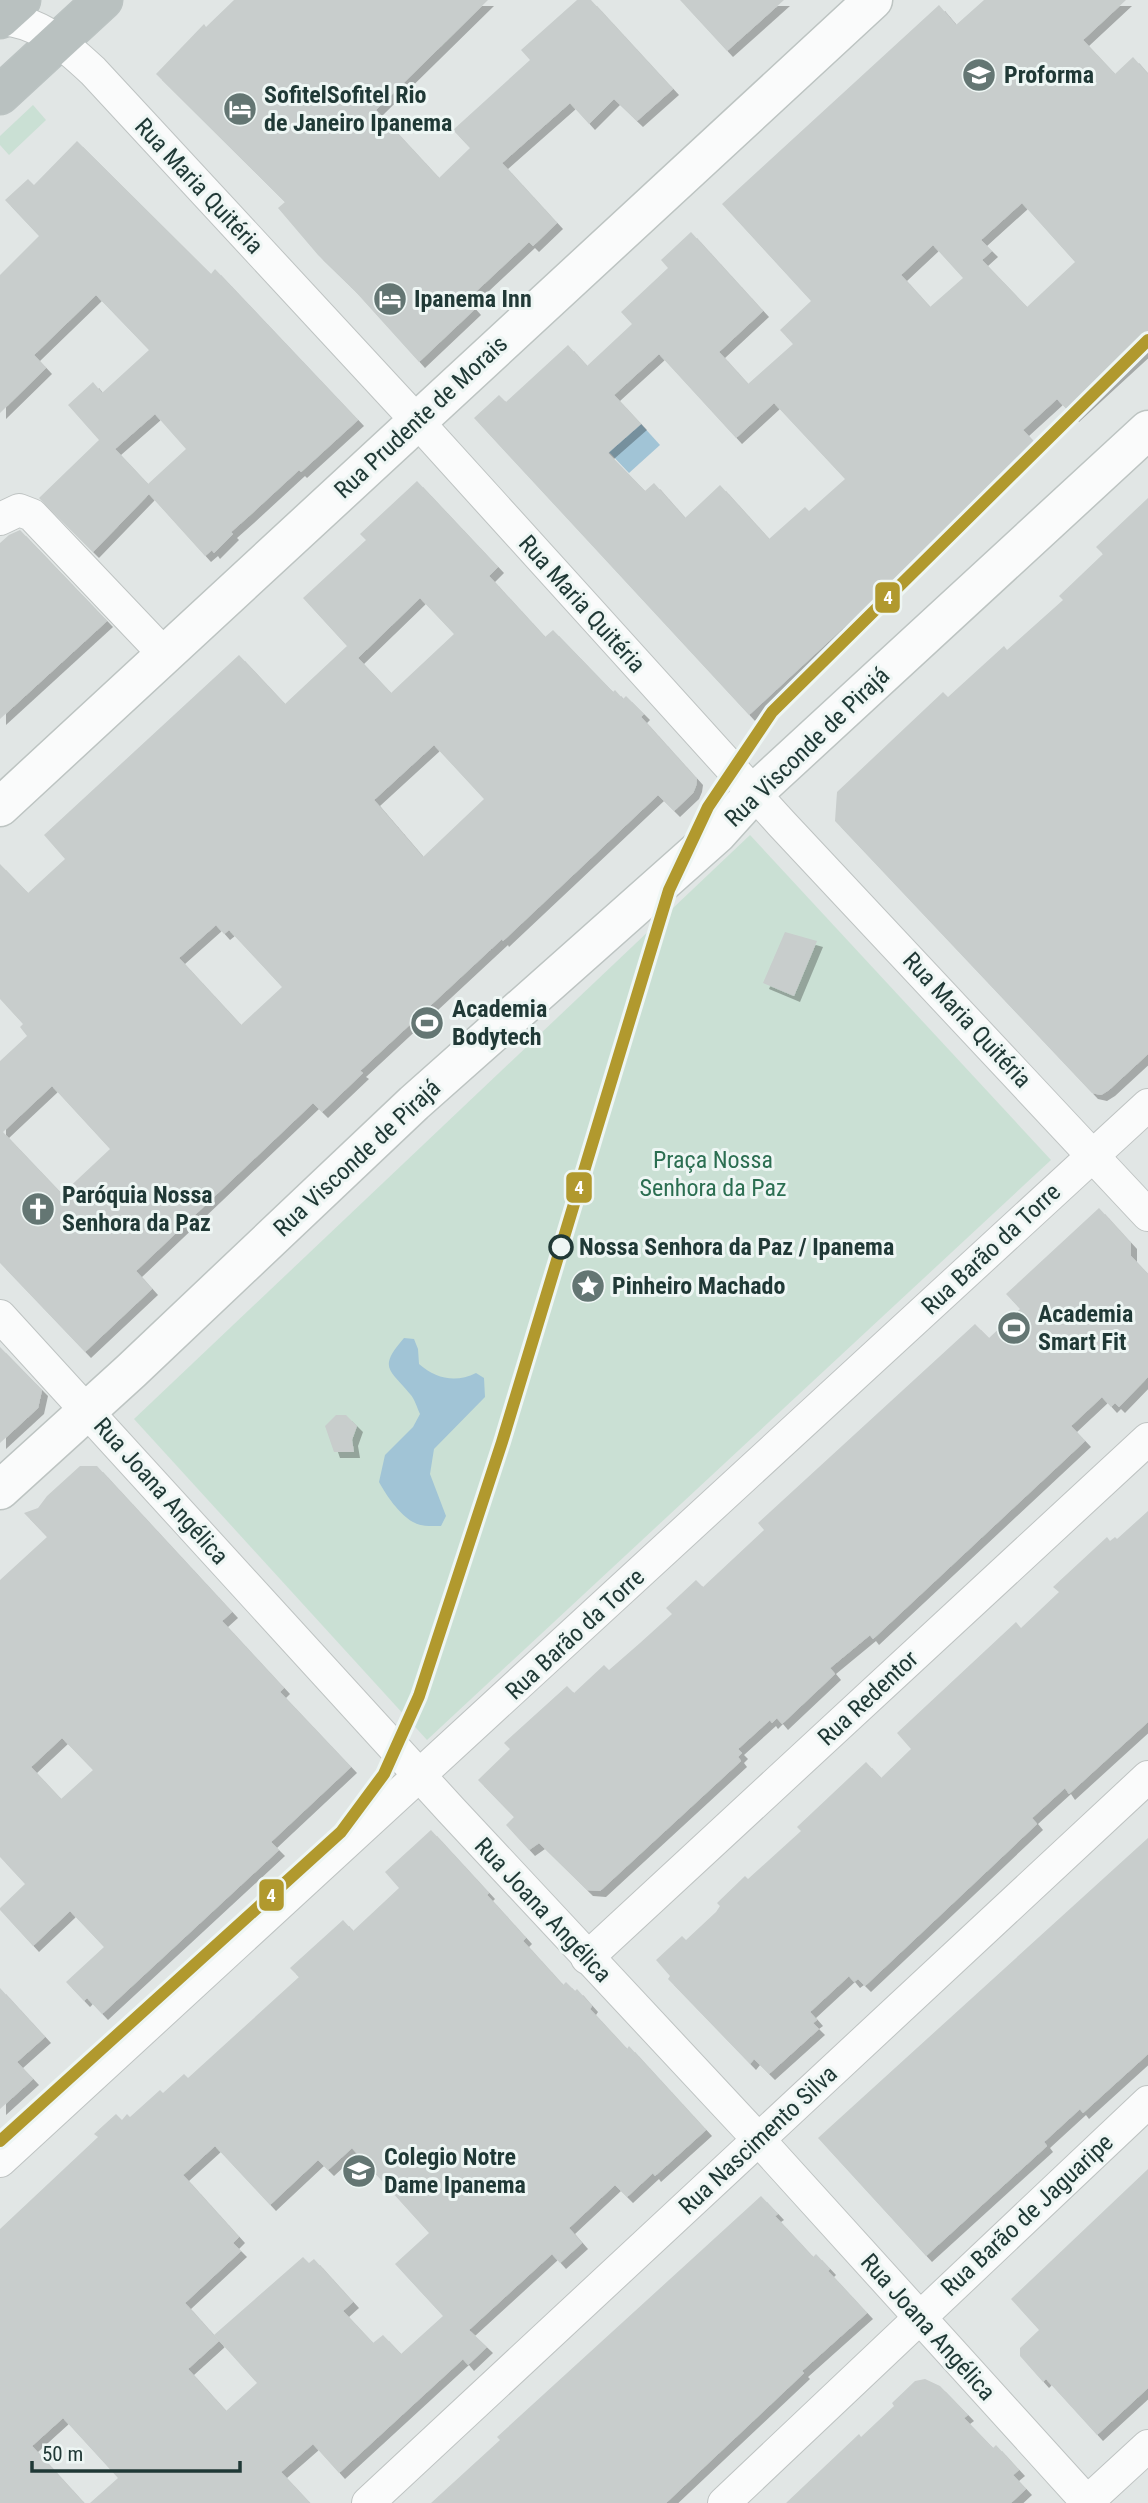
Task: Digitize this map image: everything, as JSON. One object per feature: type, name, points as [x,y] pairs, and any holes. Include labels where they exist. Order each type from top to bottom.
[{"type":"highway","points":[[0,19],[21,0]]},
{"type":"highway","points":[[0,95],[103,0]]},
{"type":"main road","name":"Rua Prudente de Morais","points":[[0,807],[873,0]]},
{"type":"main road","name":"Rua Visconde de Pirajá","points":[[0,1490],[414,1103],[717,834],[754,793],[1148,430]]},
{"type":"street","name":"Rua Maria Quitéria","points":[[0,19],[19,20],[60,40],[93,71],[417,421],[754,793],[1148,1215]]},
{"type":"street","points":[[0,519],[19,510],[32,515],[165,655]]},
{"type":"street","name":"Rua Barão da Torre","points":[[0,2161],[1148,1105]]},
{"type":"street","name":"Rua Joana Angélica","points":[[0,1316],[587,1958],[759,2140],[1087,2503]]},
{"type":"street","name":"Rua Redentor","points":[[587,1958],[1148,1439]]},
{"type":"street","name":"Rua Nascimento Silva","points":[[368,2503],[1148,1777]]},
{"type":"street","name":"Rua Barão de Jaguaripe","points":[[724,2503],[1148,2102]]},
{"type":"street","points":[[1087,2503],[1148,2446]]},
{"type":"green space","points":[[33,105],[46,120],[9,155],[0,145],[0,136]]},
{"type":"green space","name":"Praça Nossa Senhora da Paz","points":[[750,835],[1051,1160],[427,1740],[134,1419]]},
{"type":"water","points":[[641,424],[660,445],[629,473],[609,452]]},
{"type":"water","points":[[404,1338],[414,1339],[419,1364],[432,1373],[454,1379],[476,1373],[484,1378],[485,1397],[434,1449],[430,1474],[446,1516],[441,1526],[419,1525],[408,1519],[393,1504],[379,1482],[385,1455],[413,1427],[420,1414],[412,1396],[389,1368],[391,1356]]},
{"type":"building","points":[[234,0],[488,0],[376,110],[439,178],[470,148],[453,130],[530,60],[521,50],[577,0],[591,0],[673,89],[637,121],[614,99],[589,124],[570,103],[502,163],[557,223],[533,246],[529,242],[467,300],[475,309],[419,362],[354,290],[318,255],[278,208],[285,202],[156,74],[204,24],[206,27]]},
{"type":"building","points":[[680,0],[784,0],[727,51]]},
{"type":"building","points":[[984,0],[1126,0],[1083,40],[1115,74],[1133,57],[1148,74],[1148,347],[1073,416],[1057,399],[1023,430],[1039,447],[749,715],[474,418],[499,395],[506,402],[568,345],[587,366],[632,324],[621,312],[668,268],[661,260],[691,232],[763,311],[719,352],[748,384],[793,344],[780,330],[811,301],[722,204],[939,5],[956,25]],"holes":[[[1022,203],[1075,262],[1027,307],[982,260],[992,251],[981,240]],[[933,245],[963,278],[930,307],[901,275]],[[659,354],[736,438],[774,403],[845,479],[809,511],[805,507],[769,539],[720,485],[685,518],[654,483],[645,491],[608,453],[641,424],[614,395]]]},
{"type":"building","points":[[77,141],[211,274],[215,269],[358,420],[231,532],[233,534],[214,553],[212,550],[205,556],[149,494],[93,552],[39,498],[99,440],[68,405],[93,382],[102,393],[149,350],[96,295],[34,355],[46,368],[0,413],[0,275],[39,236],[5,200],[28,179],[34,185]],"holes":[[[155,414],[186,449],[148,484],[115,449]]]},
{"type":"building","points":[[417,481],[498,567],[489,576],[545,637],[553,630],[613,692],[615,690],[623,699],[626,696],[644,714],[641,717],[697,779],[696,786],[693,793],[674,811],[658,795],[360,1071],[363,1073],[322,1112],[313,1103],[136,1271],[152,1289],[85,1352],[0,1263],[0,1061],[27,1036],[20,1027],[23,1024],[0,999],[0,864],[28,893],[65,859],[44,835],[239,655],[285,704],[347,646],[303,598],[366,540],[360,534]],"holes":[[[420,598],[454,634],[391,693],[358,658]],[[434,745],[484,799],[423,857],[374,800]],[[216,925],[224,934],[229,930],[282,987],[241,1025],[179,958]],[[52,1086],[110,1149],[62,1194],[3,1132]]]},
{"type":"building","points":[[1148,498],[1148,1054],[1101,1095],[1092,1093],[835,821],[837,792],[943,692],[948,697],[1004,646],[1007,650],[1063,600],[1059,596],[1103,554],[1096,547]]},
{"type":"building","points":[[20,530],[107,621],[0,719],[0,543]]},
{"type":"building","points":[[785,932],[817,941],[794,996],[763,983]]},
{"type":"building","points":[[1099,1208],[1131,1243],[1131,1256],[1148,1274],[1148,1377],[1119,1407],[1115,1403],[1111,1407],[1102,1397],[1071,1426],[1085,1441],[873,1639],[870,1635],[830,1668],[835,1674],[782,1724],[777,1718],[772,1723],[770,1720],[738,1749],[742,1753],[738,1757],[741,1761],[600,1891],[587,1890],[539,1843],[529,1850],[506,1825],[514,1817],[478,1780],[510,1749],[504,1743],[567,1686],[574,1693],[604,1665],[609,1670],[672,1614],[666,1608],[696,1580],[703,1587],[764,1530],[758,1523],[975,1324],[989,1338],[1020,1309],[1006,1294]]},
{"type":"building","points":[[0,1347],[42,1390],[38,1408],[0,1443]]},
{"type":"building","points":[[336,1415],[346,1415],[357,1426],[352,1440],[354,1452],[334,1452],[325,1426]]},
{"type":"building","points":[[80,1466],[97,1466],[232,1612],[222,1621],[284,1688],[280,1692],[351,1767],[271,1842],[279,1850],[102,2014],[87,1998],[84,2001],[66,1982],[104,1947],[70,1911],[33,1946],[0,1910],[25,1884],[0,1857],[0,1580],[47,1537],[24,1513],[38,1508],[47,1496]],"holes":[[[62,1738],[93,1770],[61,1799],[31,1767]]]},
{"type":"building","points":[[1148,1511],[1148,1722],[1069,1794],[1065,1788],[1032,1818],[1037,1824],[865,1986],[858,1979],[854,1982],[849,1976],[810,2012],[817,2020],[813,2023],[819,2029],[769,2074],[754,2059],[750,2064],[668,1979],[670,1976],[656,1960],[682,1936],[686,1940],[716,1912],[720,1906],[717,1903],[745,1876],[748,1879],[801,1831],[797,1827],[866,1762],[881,1778],[911,1749],[897,1733],[1016,1622],[1021,1628],[1059,1592],[1053,1587],[1107,1537],[1110,1541],[1115,1537],[1117,1539]]},
{"type":"building","points":[[431,1830],[489,1893],[487,1895],[526,1938],[523,1941],[563,1985],[566,1982],[575,1991],[577,1989],[592,2006],[590,2009],[627,2049],[629,2046],[706,2130],[627,2197],[615,2185],[569,2228],[582,2243],[560,2263],[552,2254],[469,2330],[487,2347],[468,2365],[463,2359],[339,2473],[313,2444],[281,2472],[310,2503],[90,2503],[118,2478],[63,2418],[32,2446],[84,2503],[0,2503],[0,2229],[98,2137],[94,2134],[116,2114],[122,2120],[127,2114],[130,2117],[160,2090],[163,2093],[184,2074],[188,2078],[299,1977],[290,1968],[343,1920],[353,1931],[399,1888],[385,1872]],"holes":[[[215,2146],[270,2205],[318,2160],[328,2170],[352,2148],[429,2233],[395,2264],[443,2316],[401,2354],[383,2335],[373,2343],[343,2311],[353,2302],[314,2259],[309,2263],[303,2257],[214,2335],[257,2383],[226,2411],[188,2369],[219,2341],[185,2303],[241,2251],[233,2243],[239,2237],[183,2175]]]},
{"type":"building","points":[[1148,1838],[1148,2054],[1083,2113],[1080,2109],[1044,2142],[1047,2146],[926,2256],[818,2138]]},
{"type":"building","points":[[0,1988],[45,2037],[17,2062],[33,2079],[0,2109]]},
{"type":"building","points":[[1148,2169],[1148,2388],[1097,2435],[1046,2379],[1043,2382],[1020,2356],[1020,2348],[1039,2330],[1011,2299]]},
{"type":"building","points":[[761,2196],[778,2214],[775,2216],[813,2257],[816,2254],[867,2313],[802,2371],[804,2373],[666,2503],[431,2503],[500,2440],[497,2437]]},
{"type":"building","points":[[925,2379],[940,2386],[968,2415],[964,2418],[993,2448],[996,2445],[1019,2470],[1013,2475],[1026,2489],[1011,2503],[786,2503],[859,2434],[861,2437],[894,2406],[892,2403],[915,2381]]},
{"type":"transit line","name":"4","points":[[0,2141],[341,1832],[384,1774],[419,1696],[502,1442],[669,890],[708,807],[772,712],[1148,340]]},
{"type":"place","name":"Proforma","points":[[979,75]]},
{"type":"place","name":"SofitelSofitel Rio de Janeiro Ipanema","points":[[240,109]]},
{"type":"place","name":"Ipanema Inn","points":[[390,299]]},
{"type":"place","name":"Academia Bodytech","points":[[427,1023]]},
{"type":"place","name":"Paróquia Nossa Senhora da Paz","points":[[38,1209]]},
{"type":"place","name":"Nossa Senhora da Paz / Ipanema","points":[[561,1247]]},
{"type":"place","name":"Pinheiro Machado","points":[[588,1286]]},
{"type":"place","name":"Academia Smart Fit","points":[[1014,1328]]},
{"type":"place","name":"Colegio Notre Dame Ipanema","points":[[359,2171]]}]
